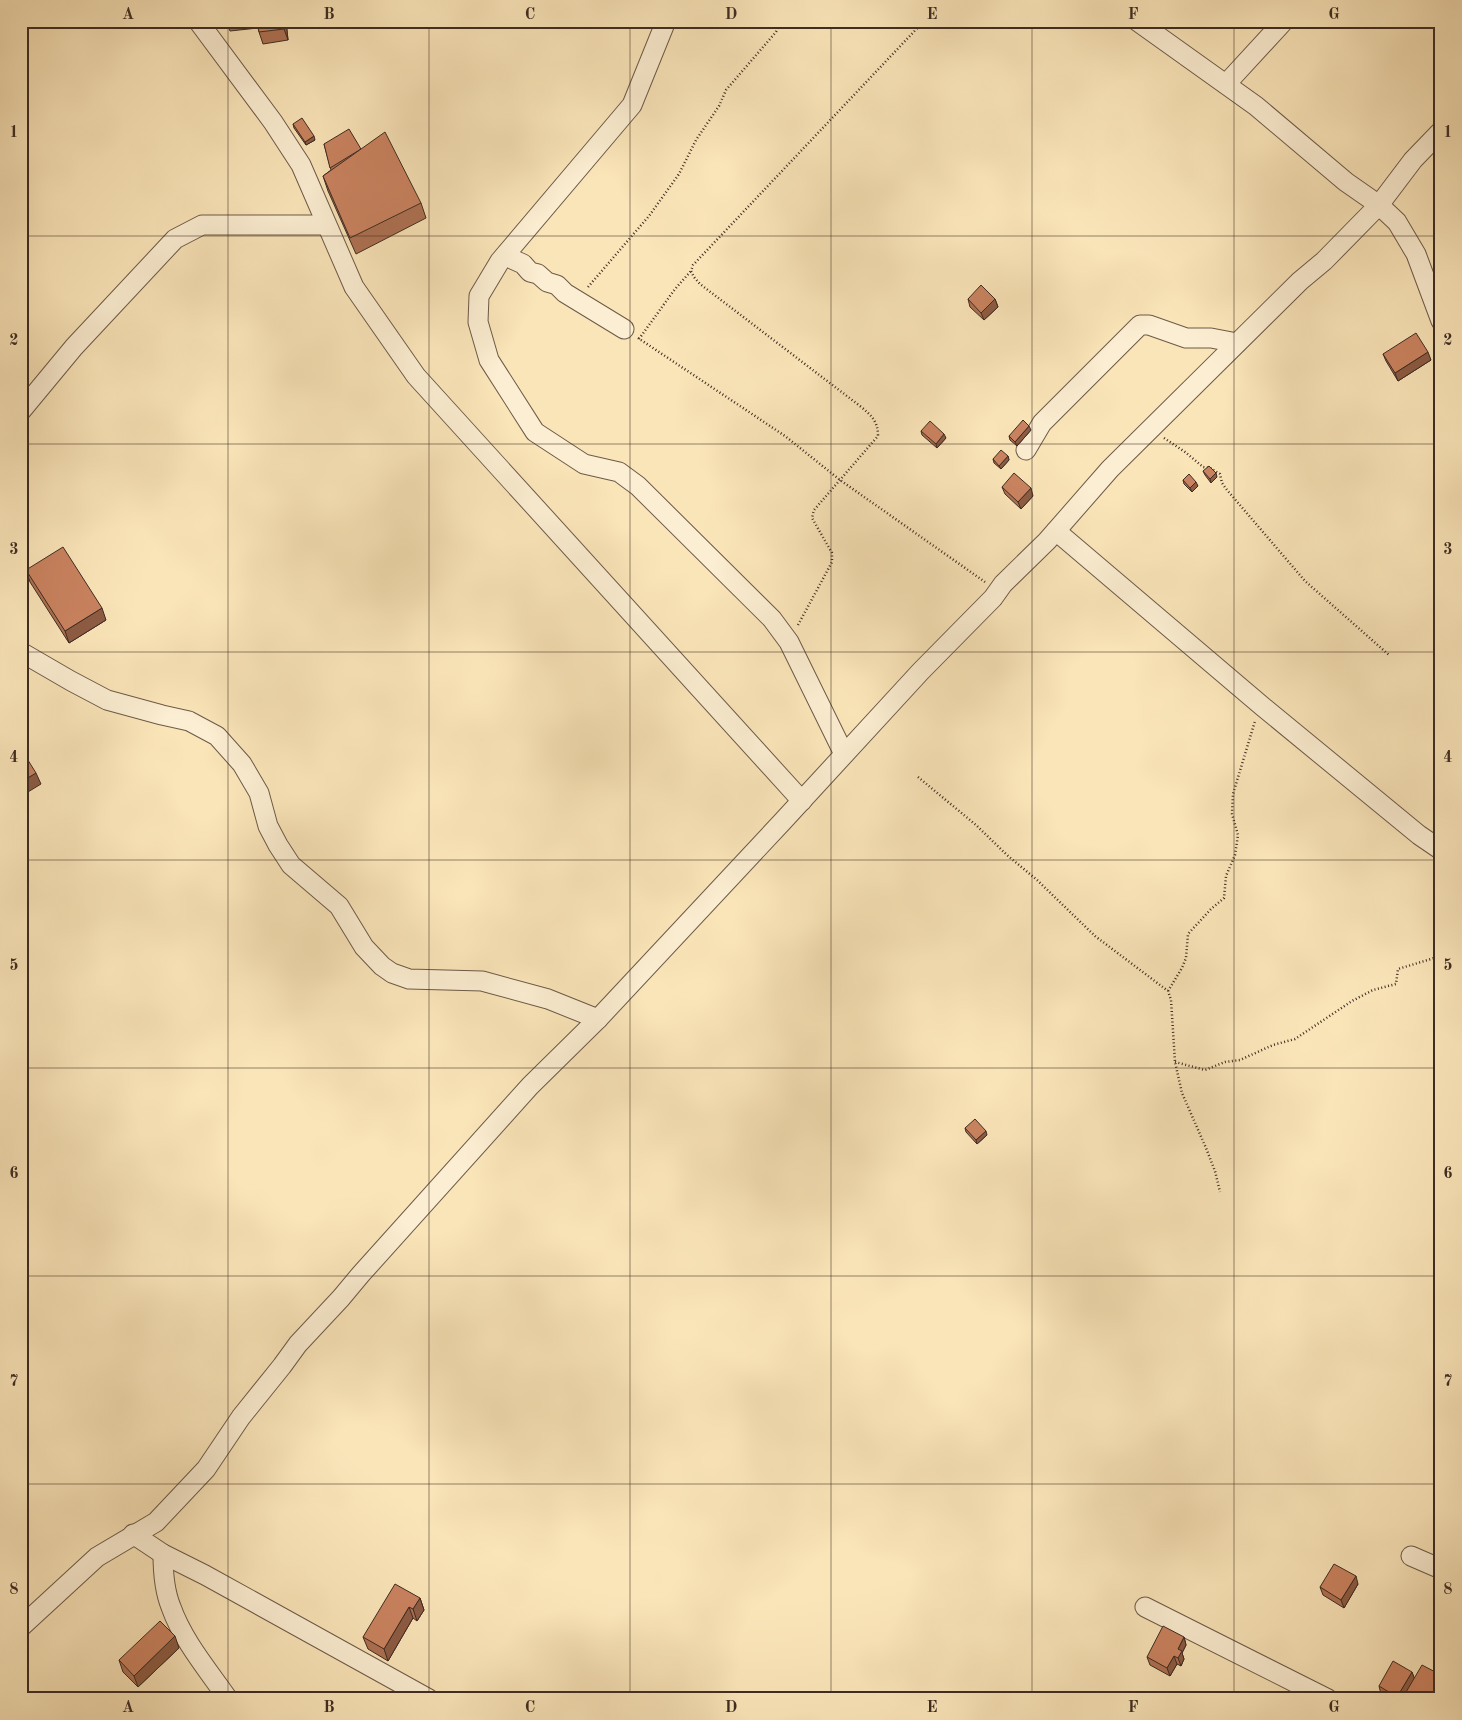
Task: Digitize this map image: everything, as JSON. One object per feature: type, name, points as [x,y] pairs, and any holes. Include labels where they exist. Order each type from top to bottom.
[{"type":"street","points":[[198,21],[301,165],[354,287],[416,376],[802,801]]},
{"type":"street","points":[[666,21],[632,105],[500,261],[479,296],[478,322],[489,360],[535,432],[584,464],[619,472],[638,486],[772,619],[788,642],[844,754]]},
{"type":"street","points":[[1137,21],[1256,106],[1346,182],[1379,205],[1397,222],[1416,254],[1441,321]]},
{"type":"street","points":[[1226,84],[1284,21]]},
{"type":"street","points":[[21,1627],[98,1557],[156,1522],[206,1469],[241,1417],[298,1344],[530,1086],[598,1019],[844,754],[1056,531],[1110,469],[1379,205],[1413,160],[1441,131]]},
{"type":"street","points":[[21,411],[74,347],[175,240],[202,225],[326,225]]},
{"type":"street","points":[[507,254],[512,259],[523,264],[530,272],[538,274],[548,282],[557,285],[565,293],[631,334]]},
{"type":"street","points":[[1026,450],[1042,423],[1140,325],[1149,325],[1186,338],[1210,338],[1237,343]]},
{"type":"street","points":[[1056,531],[1262,706],[1419,835],[1441,850]]},
{"type":"street","points":[[21,652],[107,700],[162,716],[189,721],[217,736],[242,764],[259,793],[268,826],[291,864],[339,906],[364,947],[382,966],[392,973],[409,979],[482,981],[548,998],[598,1019]]},
{"type":"street","points":[[134,1534],[163,1554],[205,1575],[429,1699]]},
{"type":"street","points":[[163,1554],[164,1577],[170,1607],[188,1642],[228,1699]]},
{"type":"street","points":[[1411,1556],[1441,1569]]},
{"type":"street","points":[[1145,1607],[1328,1699]]},
{"type":"path","points":[[578,300],[649,216],[679,174],[696,140],[719,106],[726,90],[776,32],[782,21]]},
{"type":"path","points":[[924,21],[694,265],[676,289],[631,334],[785,436],[840,480],[998,591]]},
{"type":"path","points":[[691,271],[700,284],[874,418],[878,427],[878,436],[814,510],[812,518],[832,553],[832,562],[788,642]]},
{"type":"path","points":[[1151,428],[1204,467],[1220,474],[1222,483],[1227,490],[1305,581],[1389,654]]},
{"type":"path","points":[[1168,991],[1186,958],[1188,934],[1224,898],[1226,876],[1235,855],[1238,835],[1232,814],[1233,794],[1256,718],[1262,706]]},
{"type":"path","points":[[918,777],[1038,880],[1096,936],[1168,991],[1171,1000],[1175,1062],[1182,1094],[1215,1171],[1220,1192]]},
{"type":"path","points":[[1175,1062],[1205,1070],[1224,1062],[1240,1060],[1273,1045],[1295,1039],[1373,990],[1396,984],[1398,969],[1441,956]]},
{"type":"building","points":[[257,21],[283,21],[284,29],[259,32]]},
{"type":"building","points":[[302,118],[314,136],[305,142],[293,124]]},
{"type":"building","points":[[349,129],[361,149],[330,168],[324,144]]},
{"type":"building","points":[[385,132],[421,203],[350,238],[323,176]]},
{"type":"building","points":[[981,285],[995,299],[981,313],[968,299]]},
{"type":"building","points":[[1416,333],[1428,352],[1395,373],[1383,354]]},
{"type":"building","points":[[1023,420],[1029,426],[1015,442],[1009,436]]},
{"type":"building","points":[[930,421],[944,434],[936,444],[921,431]]},
{"type":"building","points":[[1001,450],[1008,456],[999,466],[993,459]]},
{"type":"building","points":[[1209,466],[1216,473],[1210,479],[1203,471]]},
{"type":"building","points":[[1014,473],[1031,488],[1018,502],[1002,487]]},
{"type":"building","points":[[1189,474],[1196,482],[1190,488],[1183,480]]},
{"type":"building","points":[[63,547],[102,608],[65,631],[26,570]]},
{"type":"building","points":[[21,749],[36,773],[21,782]]},
{"type":"building","points":[[975,1119],[986,1131],[976,1140],[965,1128]]},
{"type":"building","points":[[1334,1564],[1356,1576],[1341,1600],[1320,1587]]},
{"type":"building","points":[[395,1584],[420,1598],[413,1609],[409,1607],[384,1649],[363,1637]]},
{"type":"building","points":[[160,1621],[175,1636],[134,1676],[119,1660]]},
{"type":"building","points":[[1163,1626],[1184,1637],[1178,1649],[1182,1651],[1178,1658],[1174,1656],[1167,1668],[1147,1657]]},
{"type":"building","points":[[1393,1661],[1412,1672],[1397,1697],[1379,1686]]},
{"type":"building","points":[[1422,1665],[1441,1675],[1441,1699],[1402,1699]]}]
